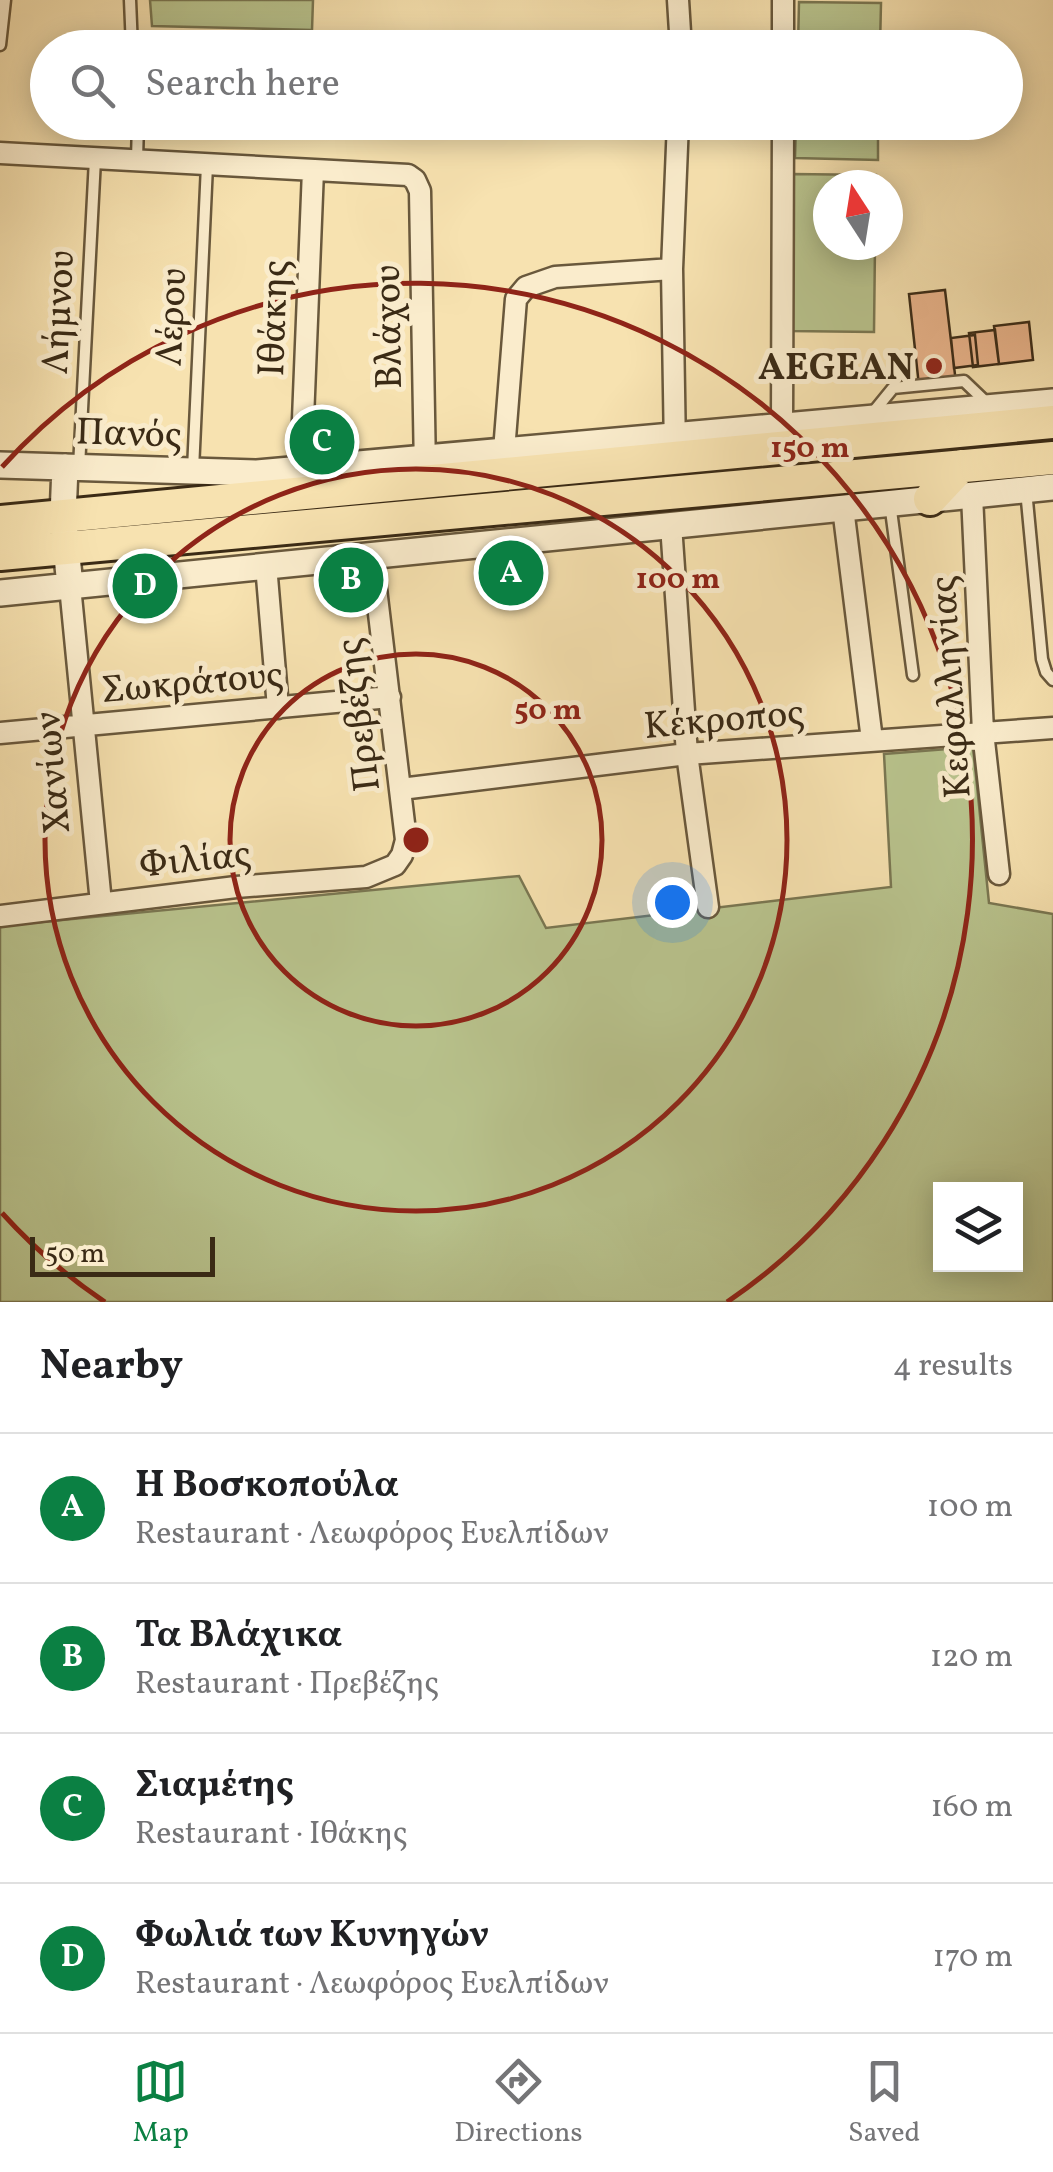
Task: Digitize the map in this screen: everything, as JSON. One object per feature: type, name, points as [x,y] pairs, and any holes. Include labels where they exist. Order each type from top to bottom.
[{"type":"main road","points":[[0,554],[64,532],[254,486],[674,447],[1053,422]]},
{"type":"main road","points":[[0,522],[64,532],[194,536],[498,508],[967,480],[1053,458]]},
{"type":"main road","points":[[930,499],[967,480]]},
{"type":"street","points":[[678,0],[680,30]]},
{"type":"street","points":[[783,0],[783,30]]},
{"type":"street","points":[[674,447],[672,269],[677,140]]},
{"type":"street","points":[[782,140],[782,426]]},
{"type":"street","points":[[0,154],[313,170]]},
{"type":"street","name":"Βλάχου","points":[[313,170],[408,175],[420,191],[425,470]]},
{"type":"street","name":"Ιθάκης","points":[[301,469],[313,170]]},
{"type":"street","points":[[504,451],[516,300],[526,287],[555,277],[672,269]]},
{"type":"street","name":"Πανός","points":[[0,465],[194,471],[254,486],[301,469],[425,470],[504,451],[674,447],[782,426],[1053,402]]},
{"type":"street","name":"Χανίων","points":[[66,467],[54,489],[64,532],[102,903]]},
{"type":"street","points":[[967,480],[1026,490],[1053,487]]},
{"type":"street","name":"Κεφαλληνίας","points":[[967,480],[983,732],[999,874]]},
{"type":"street","points":[[0,594],[930,499]]},
{"type":"street","points":[[498,508],[550,537]]},
{"type":"street","points":[[843,508],[872,740]]},
{"type":"street","points":[[671,525],[686,754],[708,907]]},
{"type":"street","points":[[194,536],[239,568]]},
{"type":"street","name":"Πρεβέζης","points":[[372,554],[406,840],[395,865]]},
{"type":"street","points":[[266,566],[278,708]]},
{"type":"street","name":"Σωκράτους","points":[[0,734],[390,698]]},
{"type":"street","name":"Κέκροπος","points":[[401,788],[686,754],[1053,728]]},
{"type":"street","name":"Φιλίας","points":[[0,916],[236,887],[366,877],[395,865]]},
{"type":"lane","points":[[0,45],[5,0]]},
{"type":"lane","points":[[130,0],[131,30]]},
{"type":"lane","points":[[138,140],[138,161]]},
{"type":"lane","name":"Λήμνου","points":[[66,467],[95,158]]},
{"type":"lane","name":"Λέρου","points":[[194,471],[207,164]]},
{"type":"lane","points":[[1026,490],[1042,659],[1053,680]]},
{"type":"lane","points":[[890,503],[913,675]]},
{"type":"green space","points":[[150,0],[313,0],[312,30],[152,26]]},
{"type":"green space","points":[[799,2],[881,3],[880,30],[798,30]]},
{"type":"green space","points":[[796,140],[878,140],[878,160],[795,158]]},
{"type":"green space","points":[[792,174],[813,174],[813,260],[875,260],[874,332],[790,331]]},
{"type":"green space","points":[[973,747],[989,903],[1053,914],[1053,1302],[0,1302],[0,926],[519,876],[546,928],[891,887],[884,754]]},
{"type":"building","points":[[945,290],[956,383],[919,386],[909,294]]},
{"type":"building","points":[[1029,322],[1033,360],[999,364],[994,326]]},
{"type":"building","points":[[995,330],[999,364],[973,367],[969,333]]},
{"type":"building","points":[[975,335],[978,365],[954,368],[951,338]]},
{"type":"place","name":"AEGEAN","points":[[934,366]]},
{"type":"place","name":"Σιαμέτης","points":[[322,442]]},
{"type":"place","name":"Η Βοσκοπούλα","points":[[511,573]]},
{"type":"place","name":"Τα Βλάχικα","points":[[351,580]]},
{"type":"place","name":"Φωλιά των Κυνηγών","points":[[145,586]]}]
